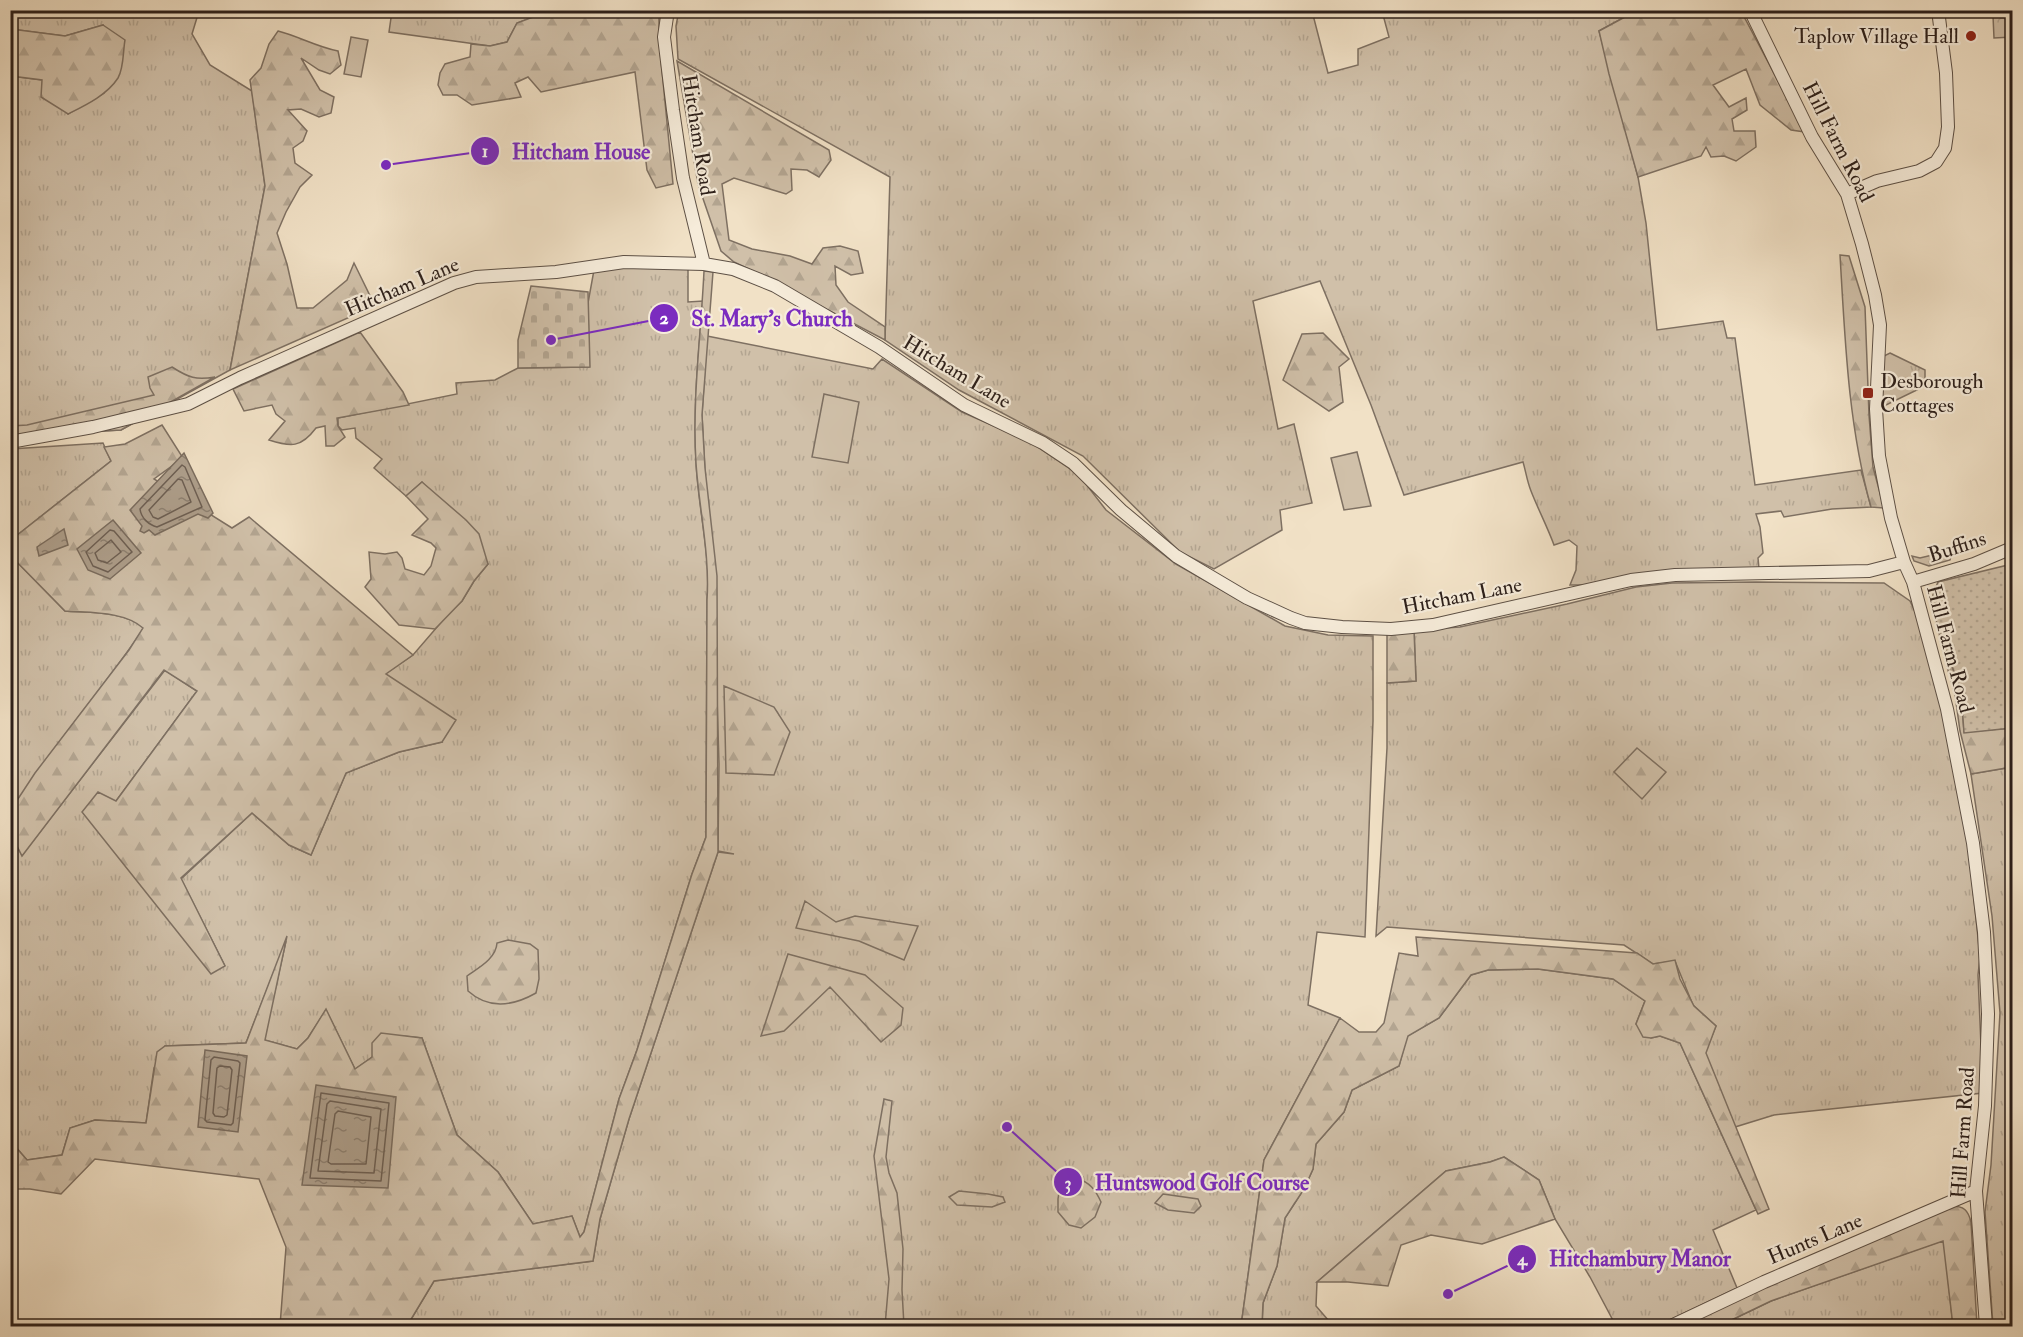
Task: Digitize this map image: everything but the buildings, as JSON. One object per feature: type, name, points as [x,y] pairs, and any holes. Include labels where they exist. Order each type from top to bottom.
[{"type":"street","name":"Hitcham Road","points":[[668,10],[664,37],[673,110],[683,178],[704,264]]},
{"type":"street","name":"Hill Farm Road","points":[[1750,10],[1812,137],[1847,194],[1875,295],[1880,325],[1876,409],[1879,456],[1890,518],[1913,582],[1947,709],[1973,843],[1984,932],[1988,1014],[1986,1083],[1976,1191],[1986,1326]]},
{"type":"street","points":[[1847,194],[1877,181],[1919,171],[1935,162],[1945,148],[1948,128],[1946,74],[1938,10]]},
{"type":"street","name":"Hitcham Lane","points":[[10,442],[93,427],[188,404],[240,378],[454,283],[476,277],[556,272],[624,262],[704,264],[733,269],[775,286],[879,347],[964,405],[1043,443],[1074,463],[1121,510],[1176,556],[1247,598],[1305,622],[1342,627],[1390,629],[1432,625],[1631,580],[1675,575],[1869,571],[1904,562]]},
{"type":"street","name":"Buffins","points":[[1913,582],[1974,564],[2013,548]]},
{"type":"street","name":"Hunts Lane","points":[[1671,1326],[1764,1281],[1976,1191]]},
{"type":"green space","points":[[679,10],[1312,11],[1328,73],[1358,65],[1358,49],[1389,37],[1382,11],[1636,11],[1599,31],[1638,177],[1646,223],[1657,330],[1723,321],[1727,338],[1735,338],[1755,485],[1861,470],[1871,507],[1832,509],[1784,517],[1781,511],[1756,514],[1763,553],[1758,558],[1759,569],[1570,585],[1576,570],[1577,546],[1569,540],[1554,545],[1528,484],[1523,462],[1404,495],[1371,405],[1320,281],[1253,301],[1278,429],[1294,424],[1312,503],[1280,510],[1282,530],[1214,569],[1180,552],[1083,456],[959,390],[885,340],[890,177],[678,59],[676,26]]},
{"type":"green space","points":[[11,11],[199,11],[192,34],[210,65],[252,91],[265,186],[230,370],[121,430],[11,436],[11,76],[43,80],[68,114],[104,93],[103,25],[65,36],[11,29]]},
{"type":"green space","points":[[392,11],[549,11],[517,23],[507,42],[490,46],[389,32]]},
{"type":"green space","points":[[549,11],[659,11],[659,40],[673,184],[656,188],[647,170],[635,72],[541,92],[528,77],[515,83],[521,97],[472,105],[457,95],[443,95],[438,85],[440,73],[445,64],[470,57],[471,44],[490,46],[507,42],[517,23]]},
{"type":"green space","points":[[1636,11],[1741,11],[1805,132],[1791,130],[1760,105],[1746,69],[1713,85],[1729,107],[1746,98],[1747,110],[1732,119],[1734,131],[1755,131],[1756,147],[1736,161],[1724,156],[1711,157],[1706,147],[1701,156],[1638,177],[1599,31]]},
{"type":"green space","points":[[1986,11],[2012,11],[2012,37],[1994,38],[1993,16]]},
{"type":"green space","points":[[103,25],[125,40],[122,64],[120,74],[113,84],[89,103],[68,114],[41,97],[42,80],[11,76],[11,29],[65,36]]},
{"type":"green space","points":[[278,31],[338,51],[341,65],[330,74],[319,70],[301,58],[320,90],[334,97],[331,113],[319,117],[301,109],[288,110],[307,131],[303,141],[293,148],[295,163],[312,175],[300,187],[277,233],[297,308],[313,308],[347,280],[354,263],[375,306],[230,370],[265,186],[250,80],[261,68],[269,44]]},
{"type":"green space","points":[[351,37],[368,40],[361,77],[344,74]]},
{"type":"green space","points":[[677,61],[829,150],[831,160],[819,177],[807,170],[791,169],[792,190],[786,194],[734,178],[722,184],[729,240],[752,249],[790,256],[812,264],[823,248],[840,246],[858,251],[863,273],[851,275],[835,266],[836,285],[848,302],[885,327],[885,340],[734,262],[721,251],[698,184]]},
{"type":"green space","points":[[1840,255],[1849,256],[1865,307],[1873,467],[1884,508],[1871,507],[1857,445],[1849,382]]},
{"type":"green space","points":[[624,264],[688,265],[688,302],[703,301],[696,382],[695,442],[708,583],[706,837],[619,1099],[584,1232],[580,1237],[572,1216],[533,1224],[498,1172],[457,1135],[422,1038],[403,1036],[355,1069],[326,1010],[308,1038],[297,1049],[264,1040],[286,941],[246,1043],[165,1046],[154,1068],[146,1123],[95,1120],[70,1128],[62,1155],[27,1160],[14,1145],[11,1133],[10,834],[22,855],[165,670],[197,691],[116,801],[225,966],[181,879],[252,813],[289,845],[311,855],[346,773],[399,752],[442,742],[385,674],[413,655],[462,601],[488,564],[422,482],[406,496],[374,468],[382,459],[356,438],[355,428],[342,430],[338,426],[338,418],[457,394],[456,383],[495,380],[518,368],[589,367],[588,303],[594,270]]},
{"type":"green space","points":[[704,271],[713,272],[702,415],[705,468],[717,576],[718,852],[629,1119],[600,1219],[593,1261],[434,1281],[407,1326],[280,1326],[286,1247],[259,1179],[95,1159],[61,1194],[30,1189],[11,1189],[10,1133],[14,1145],[27,1160],[62,1155],[70,1128],[95,1120],[146,1123],[157,1052],[165,1046],[246,1043],[287,936],[265,1040],[297,1049],[308,1038],[326,1009],[355,1069],[372,1057],[372,1043],[381,1033],[422,1038],[457,1135],[498,1172],[533,1224],[572,1216],[580,1237],[584,1232],[619,1099],[706,837],[708,583],[695,439]]},
{"type":"green space","points":[[531,286],[588,292],[590,367],[518,368],[518,340]]},
{"type":"green space","points":[[360,332],[403,392],[409,405],[337,418],[338,426],[345,437],[334,446],[326,446],[325,426],[316,428],[311,435],[295,444],[269,440],[285,421],[276,414],[272,405],[244,411],[233,389]]},
{"type":"green space","points":[[1323,333],[1349,359],[1339,367],[1343,402],[1329,411],[1283,380],[1302,334]]},
{"type":"green space","points":[[707,336],[873,369],[882,359],[962,412],[1030,442],[1079,475],[1106,510],[1176,564],[1285,626],[1328,635],[1373,636],[1373,721],[1365,937],[1317,932],[1308,1005],[1340,1018],[1264,1160],[1241,1326],[407,1326],[434,1281],[593,1261],[600,1219],[629,1119],[718,852],[734,854],[718,851],[717,697],[702,415]]},
{"type":"green space","points":[[1890,353],[1925,370],[1925,386],[1883,405],[1884,356]]},
{"type":"green space","points":[[172,367],[193,377],[215,377],[121,430],[11,436],[11,426],[27,425],[154,395],[148,377]]},
{"type":"green space","points":[[824,394],[859,402],[848,463],[812,457]]},
{"type":"green space","points":[[162,425],[183,458],[154,479],[232,528],[249,517],[413,655],[386,674],[456,720],[442,742],[399,752],[346,773],[311,855],[289,845],[252,813],[181,878],[225,966],[211,974],[82,812],[98,792],[116,801],[197,691],[164,670],[22,856],[11,834],[10,811],[35,773],[129,650],[143,628],[135,622],[117,616],[65,611],[11,556],[11,540],[111,461],[104,447],[125,444]]},
{"type":"green space","points":[[103,443],[111,461],[11,540],[11,449]]},
{"type":"green space","points":[[1357,452],[1371,506],[1344,510],[1331,458]]},
{"type":"green space","points":[[422,482],[479,534],[488,564],[462,601],[435,629],[399,625],[365,587],[371,579],[369,552],[385,554],[397,552],[402,558],[405,569],[424,575],[431,566],[436,548],[431,543],[412,535],[428,519],[406,496]]},
{"type":"green space","points":[[1953,550],[1950,560],[1929,566],[1914,561],[1912,556],[1920,558]]},
{"type":"green space","points":[[11,556],[65,611],[127,618],[144,628],[26,787],[11,811]]},
{"type":"green space","points":[[2008,565],[2012,599],[2012,728],[1964,733],[1961,690],[1939,632],[1931,600],[1938,582]]},
{"type":"green space","points":[[1672,583],[1884,583],[1910,601],[1925,633],[1963,794],[1980,957],[1978,975],[1983,1093],[1774,1115],[1735,1127],[1705,1053],[1716,1026],[1693,1005],[1675,961],[1653,964],[1624,945],[1387,927],[1376,936],[1387,748],[1387,683],[1416,681],[1414,630],[1460,627],[1636,587]]},
{"type":"green space","points":[[1414,630],[1416,681],[1387,683],[1387,634]]},
{"type":"green space","points":[[1939,632],[1961,690],[1964,732],[2012,728],[2012,767],[1971,774]]},
{"type":"green space","points":[[724,686],[774,707],[790,732],[774,775],[726,773]]},
{"type":"green space","points":[[1637,748],[1666,772],[1642,799],[1614,772]]},
{"type":"green space","points":[[2012,767],[2012,1326],[1993,1326],[1985,1212],[1991,1165],[2000,1013],[1992,916],[1971,774]]},
{"type":"green space","points":[[805,901],[836,922],[855,916],[918,926],[904,960],[859,941],[796,928]]},
{"type":"green space","points":[[1416,937],[1637,953],[1653,964],[1675,960],[1680,979],[1694,1006],[1716,1026],[1706,1053],[1769,1209],[1758,1214],[1680,1043],[1660,1036],[1643,1037],[1636,1024],[1645,1001],[1613,979],[1538,969],[1488,970],[1471,975],[1439,1018],[1408,1036],[1399,1066],[1352,1090],[1344,1112],[1316,1144],[1313,1169],[1304,1189],[1285,1218],[1277,1266],[1263,1303],[1262,1326],[1241,1326],[1264,1160],[1340,1018],[1359,1032],[1376,1032],[1384,1023],[1399,953],[1418,956]]},
{"type":"green space","points":[[508,940],[530,944],[538,950],[539,979],[536,993],[510,1003],[484,1001],[468,991],[467,976],[490,958],[497,943]]},
{"type":"green space","points":[[788,954],[865,975],[903,1008],[901,1025],[881,1042],[830,987],[784,1031],[761,1036]]},
{"type":"green space","points":[[1538,969],[1613,979],[1645,1001],[1636,1024],[1651,1038],[1660,1036],[1680,1043],[1756,1210],[1713,1230],[1737,1288],[1657,1326],[1616,1326],[1555,1219],[1539,1180],[1504,1157],[1446,1171],[1317,1282],[1316,1306],[1329,1321],[1352,1326],[1262,1326],[1263,1303],[1277,1266],[1285,1218],[1304,1189],[1313,1169],[1316,1144],[1344,1112],[1352,1090],[1399,1066],[1407,1036],[1439,1018],[1471,975],[1488,970]]},
{"type":"green space","points":[[884,1099],[892,1101],[886,1157],[889,1173],[897,1193],[903,1249],[904,1326],[885,1326],[889,1279],[874,1156]]},
{"type":"green space","points":[[1504,1157],[1539,1180],[1555,1219],[1482,1244],[1431,1235],[1401,1245],[1388,1286],[1317,1282],[1446,1171]]},
{"type":"green space","points":[[1077,1178],[1092,1187],[1101,1202],[1095,1217],[1081,1228],[1069,1225],[1058,1212],[1060,1186]]},
{"type":"green space","points":[[959,1191],[1003,1197],[1005,1202],[992,1207],[957,1205],[949,1197]]},
{"type":"green space","points":[[1163,1194],[1198,1199],[1201,1206],[1194,1213],[1168,1210],[1155,1203]]},
{"type":"green space","points":[[1951,1206],[1965,1210],[1971,1222],[1977,1326],[1953,1326],[1943,1241],[1771,1301],[1719,1326],[1676,1326]]},
{"type":"green space","points":[[1944,1240],[1953,1326],[1719,1326],[1771,1301]]},
{"type":"water","points":[[184,453],[213,513],[208,518],[198,514],[155,535],[149,530],[144,533],[140,531],[142,526],[130,510]]},
{"type":"water","points":[[113,520],[141,553],[110,579],[88,570],[77,549]]},
{"type":"water","points":[[64,529],[68,545],[39,556],[37,547]]},
{"type":"water","points":[[205,1050],[247,1056],[238,1132],[198,1127]]},
{"type":"water","points":[[316,1085],[396,1097],[388,1188],[302,1185]]},
{"type":"place","name":"Taplow Village Hall","points":[[1971,36]]},
{"type":"place","name":"Hitcham House","points":[[386,165]]},
{"type":"place","name":"St. Mary's Church","points":[[551,340]]},
{"type":"place","name":"Desborough Cottages","points":[[1868,393]]},
{"type":"place","name":"Huntswood Golf Course","points":[[1007,1127]]},
{"type":"place","name":"Hitchambury Manor","points":[[1448,1294]]}]
